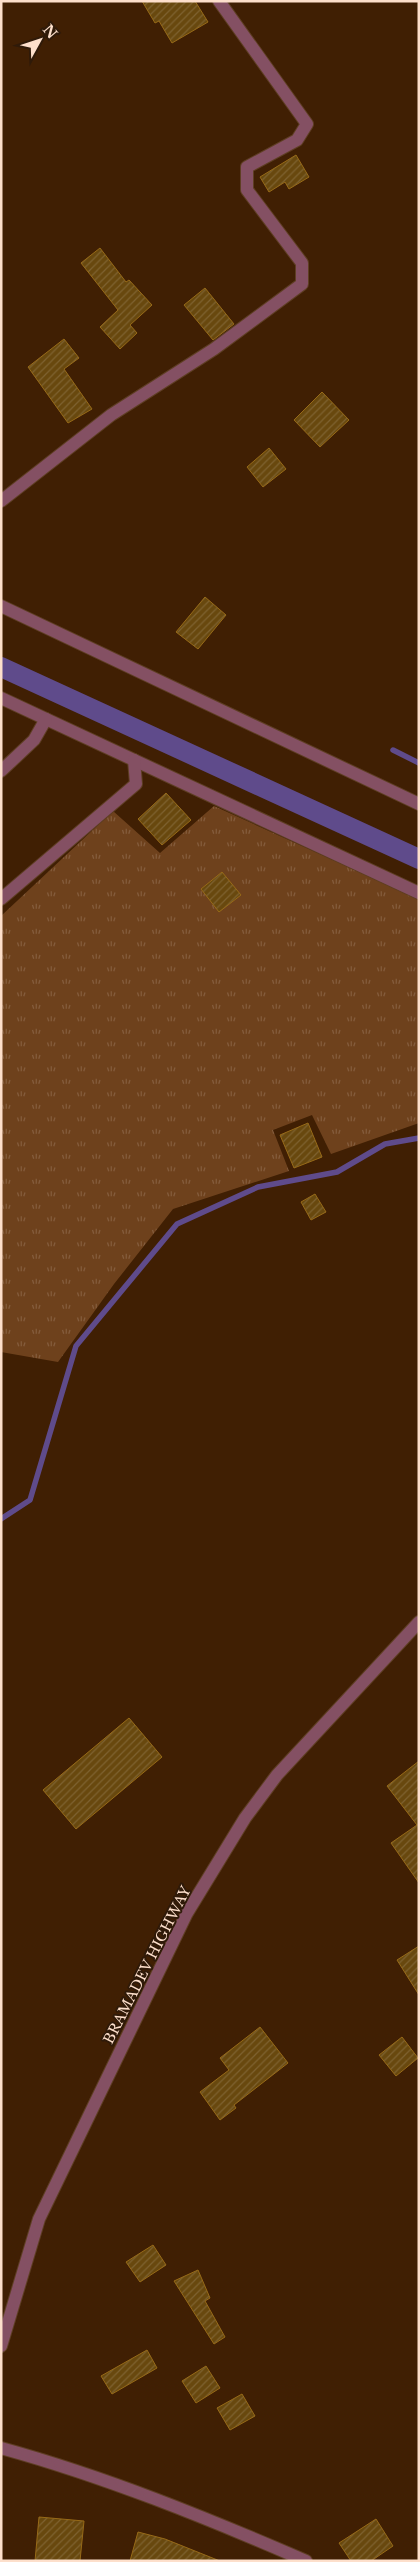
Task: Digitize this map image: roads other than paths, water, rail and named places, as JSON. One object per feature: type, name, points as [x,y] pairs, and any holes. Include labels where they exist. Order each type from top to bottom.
[{"type":"street","points":[[1,501],[111,415],[214,349],[302,284],[302,263],[247,190],[247,168],[297,140],[307,124],[219,1]]},
{"type":"street","points":[[1,606],[419,804]]},
{"type":"street","points":[[1,698],[419,893]]},
{"type":"street","points":[[1,771],[34,740],[46,719]]},
{"type":"street","points":[[1,899],[136,784],[134,760]]},
{"type":"street","name":"BRAMADEV HIGHWAY","points":[[1,2346],[39,2219],[187,1913],[245,1818],[277,1775],[419,1622]]},
{"type":"street","points":[[1,2448],[42,2459],[215,2521],[306,2561]]},
{"type":"waterway","points":[[1,667],[419,859]]},
{"type":"waterway","points":[[393,750],[419,763]]},
{"type":"waterway","points":[[1,1519],[30,1500],[76,1346],[177,1224],[258,1187],[337,1172],[385,1144],[419,1138]]}]
